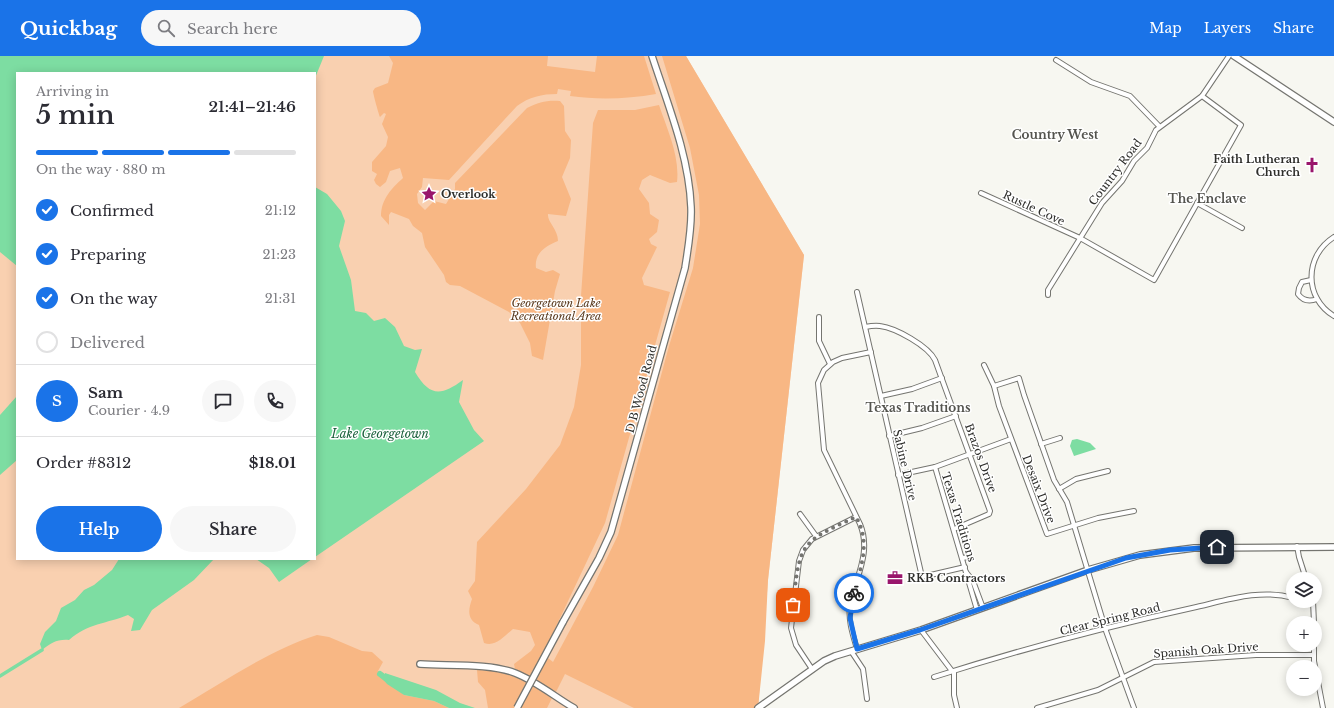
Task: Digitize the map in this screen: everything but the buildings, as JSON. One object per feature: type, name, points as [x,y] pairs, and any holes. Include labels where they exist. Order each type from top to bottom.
[{"type":"main road","name":"D B Wood Road","points":[[517,708],[599,558],[611,532],[685,268],[691,208],[689,181],[683,156],[652,56]]},
{"type":"main road","points":[[1234,56],[1334,122]]},
{"type":"main road","points":[[758,708],[812,669],[830,658],[920,630],[1131,556],[1203,547],[1334,546]]},
{"type":"main road","points":[[420,664],[507,670],[524,676],[574,708]]},
{"type":"street","name":"Country Road","points":[[1048,295],[1048,290],[1102,203],[1122,181],[1134,161],[1147,148],[1152,136],[1159,126],[1202,96],[1229,56]]},
{"type":"street","points":[[1056,60],[1091,82],[1130,96],[1159,126]]},
{"type":"street","points":[[1202,96],[1241,125],[1197,203],[1242,228]]},
{"type":"street","name":"Rustle Cove","points":[[981,193],[1080,238],[1154,280],[1197,203]]},
{"type":"street","points":[[1334,237],[1324,245],[1317,256],[1313,266],[1311,280],[1317,299],[1323,308],[1334,316]]},
{"type":"street","points":[[1311,280],[1302,282],[1298,288],[1298,294],[1305,300],[1309,301],[1317,299]]},
{"type":"street","name":"Sabine Drive","points":[[857,292],[922,577],[965,569]]},
{"type":"street","points":[[819,317],[819,341],[830,364]]},
{"type":"street","name":"Brazos Drive","points":[[865,327],[878,325],[888,327],[933,354],[989,507],[989,514],[954,529]]},
{"type":"street","points":[[867,699],[863,669],[854,650],[850,613],[865,547],[862,529],[826,455],[823,444],[818,384],[821,374],[830,364],[842,358],[871,352]]},
{"type":"street","name":"Desaix Drive","points":[[984,365],[994,386],[1011,439],[1047,534],[1073,525],[1134,511]]},
{"type":"street","points":[[881,396],[912,389],[942,378]]},
{"type":"street","points":[[994,386],[1020,378],[1024,395],[1041,444],[1059,489],[1067,502],[1104,628],[1134,708]]},
{"type":"street","points":[[889,436],[922,428],[956,416]]},
{"type":"street","points":[[1041,444],[1060,438]]},
{"type":"street","points":[[898,475],[935,467],[1011,439]]},
{"type":"street","name":"Texas Traditions","points":[[935,467],[977,610]]},
{"type":"street","points":[[1059,489],[1076,479],[1108,472]]},
{"type":"street","points":[[800,514],[816,536]]},
{"type":"street","points":[[812,669],[796,645],[791,628],[799,561],[805,548],[816,536],[856,517]]},
{"type":"street","points":[[1297,546],[1304,572]]},
{"type":"street","points":[[962,558],[969,557]]},
{"type":"street","name":"Texas Traditions","points":[[965,569],[973,581],[984,608]]},
{"type":"street","name":"Clear Spring Road","points":[[934,677],[1104,628],[1249,596],[1272,594],[1286,597]]},
{"type":"street","points":[[920,630],[953,671],[954,695],[957,708]]},
{"type":"street","name":"Spanish Oak Drive","points":[[1037,708],[1087,694],[1146,664],[1160,661],[1256,655],[1314,655]]},
{"type":"street","points":[[1314,655],[1323,708]]},
{"type":"green space","name":"Georgetown Lake Recreational Area","points":[[0,56],[686,56],[804,255],[768,580],[758,708],[0,708]]},
{"type":"shaded area","points":[[389,56],[548,56],[547,66],[595,72],[597,56],[644,56],[656,94],[624,98],[591,98],[570,96],[571,91],[558,89],[557,94],[541,95],[531,98],[517,106],[449,180],[423,178],[422,187],[417,194],[418,203],[425,210],[434,201],[446,204],[455,189],[455,183],[527,108],[547,101],[560,101],[564,106],[565,131],[571,140],[570,158],[562,177],[571,199],[566,216],[548,214],[549,220],[558,237],[558,241],[549,245],[539,254],[536,263],[536,268],[546,272],[553,270],[560,274],[555,291],[543,360],[532,356],[530,343],[520,323],[509,312],[460,286],[450,285],[446,282],[444,275],[425,247],[422,233],[413,226],[409,219],[391,212],[389,215],[389,225],[381,216],[381,210],[385,199],[391,190],[403,178],[400,168],[390,171],[386,182],[380,187],[374,180],[377,174],[372,171],[372,162],[386,146],[388,137],[382,124],[386,114],[384,113],[380,117],[373,91],[375,88],[388,83],[393,63]]},
{"type":"shaded area","points":[[662,56],[686,56],[804,255],[768,580],[765,641],[758,708],[634,708],[565,674],[555,694],[515,669],[514,664],[531,651],[535,645],[530,632],[513,629],[503,638],[492,644],[484,643],[479,625],[472,620],[469,611],[472,599],[468,591],[475,581],[477,542],[526,489],[560,445],[574,407],[581,365],[581,296],[593,123],[598,110],[635,110],[659,105],[675,153],[677,162],[677,182],[670,183],[650,175],[642,180],[639,189],[649,203],[650,214],[659,220],[657,232],[649,239],[651,244],[657,247],[642,278],[644,285],[670,292],[605,523],[543,654],[553,662],[593,587],[618,535],[669,346],[693,268],[700,224],[699,195],[690,148]]},
{"type":"shaded area","points":[[317,635],[329,637],[362,651],[372,652],[383,662],[378,671],[384,673],[384,675],[404,695],[434,701],[449,708],[179,708],[265,657]]},
{"type":"shaded area","points":[[477,670],[500,672],[509,675],[525,682],[552,698],[547,708],[488,708],[485,690],[478,682]]},
{"type":"water","points":[[0,56],[324,56],[316,76],[316,72],[16,72],[16,265],[0,252]]},
{"type":"water","name":"Lake Georgetown","points":[[316,188],[327,194],[341,211],[345,221],[339,246],[351,280],[355,311],[366,313],[374,321],[385,318],[395,327],[404,346],[415,350],[422,349],[415,372],[420,380],[431,390],[442,391],[463,380],[459,402],[474,430],[484,441],[316,556]]},
{"type":"water","points":[[16,397],[16,461],[0,475],[0,415]]},
{"type":"water","points":[[1077,439],[1090,443],[1096,449],[1074,456],[1070,446],[1072,440]]},
{"type":"water","points":[[118,560],[213,560],[194,580],[152,610],[140,630],[131,631],[134,619],[128,615],[97,624],[76,634],[69,640],[54,642],[42,650],[40,644],[45,632],[56,621],[61,608],[75,600],[84,590],[94,585],[112,570]]},
{"type":"water","points":[[257,560],[311,560],[279,582],[269,568]]},
{"type":"water","points":[[385,673],[436,690],[460,703],[475,708],[449,708],[434,701],[404,695],[387,684],[383,679]]},
{"type":"waterway","points":[[0,676],[42,650]]},
{"type":"waterway","points":[[380,674],[389,681]]},
{"type":"way so far","points":[[793,605],[799,561],[805,548],[816,536],[856,517],[864,535],[865,547],[863,562],[854,593]]},
{"type":"place","name":"Faith Lutheran Church","points":[[1312,165]]},
{"type":"place","name":"Overlook","points":[[429,194]]},
{"type":"place","name":"RKB Contractors","points":[[895,578]]},
{"type":"district","name":"Country West","points":[[1055,135]]},
{"type":"district","name":"The Enclave","points":[[1207,199]]},
{"type":"district","name":"Texas Traditions","points":[[918,408]]},
{"type":"route","points":[[854,593],[850,607],[850,624],[857,649],[920,630],[1088,570],[1140,554],[1170,550],[1217,547]]}]
